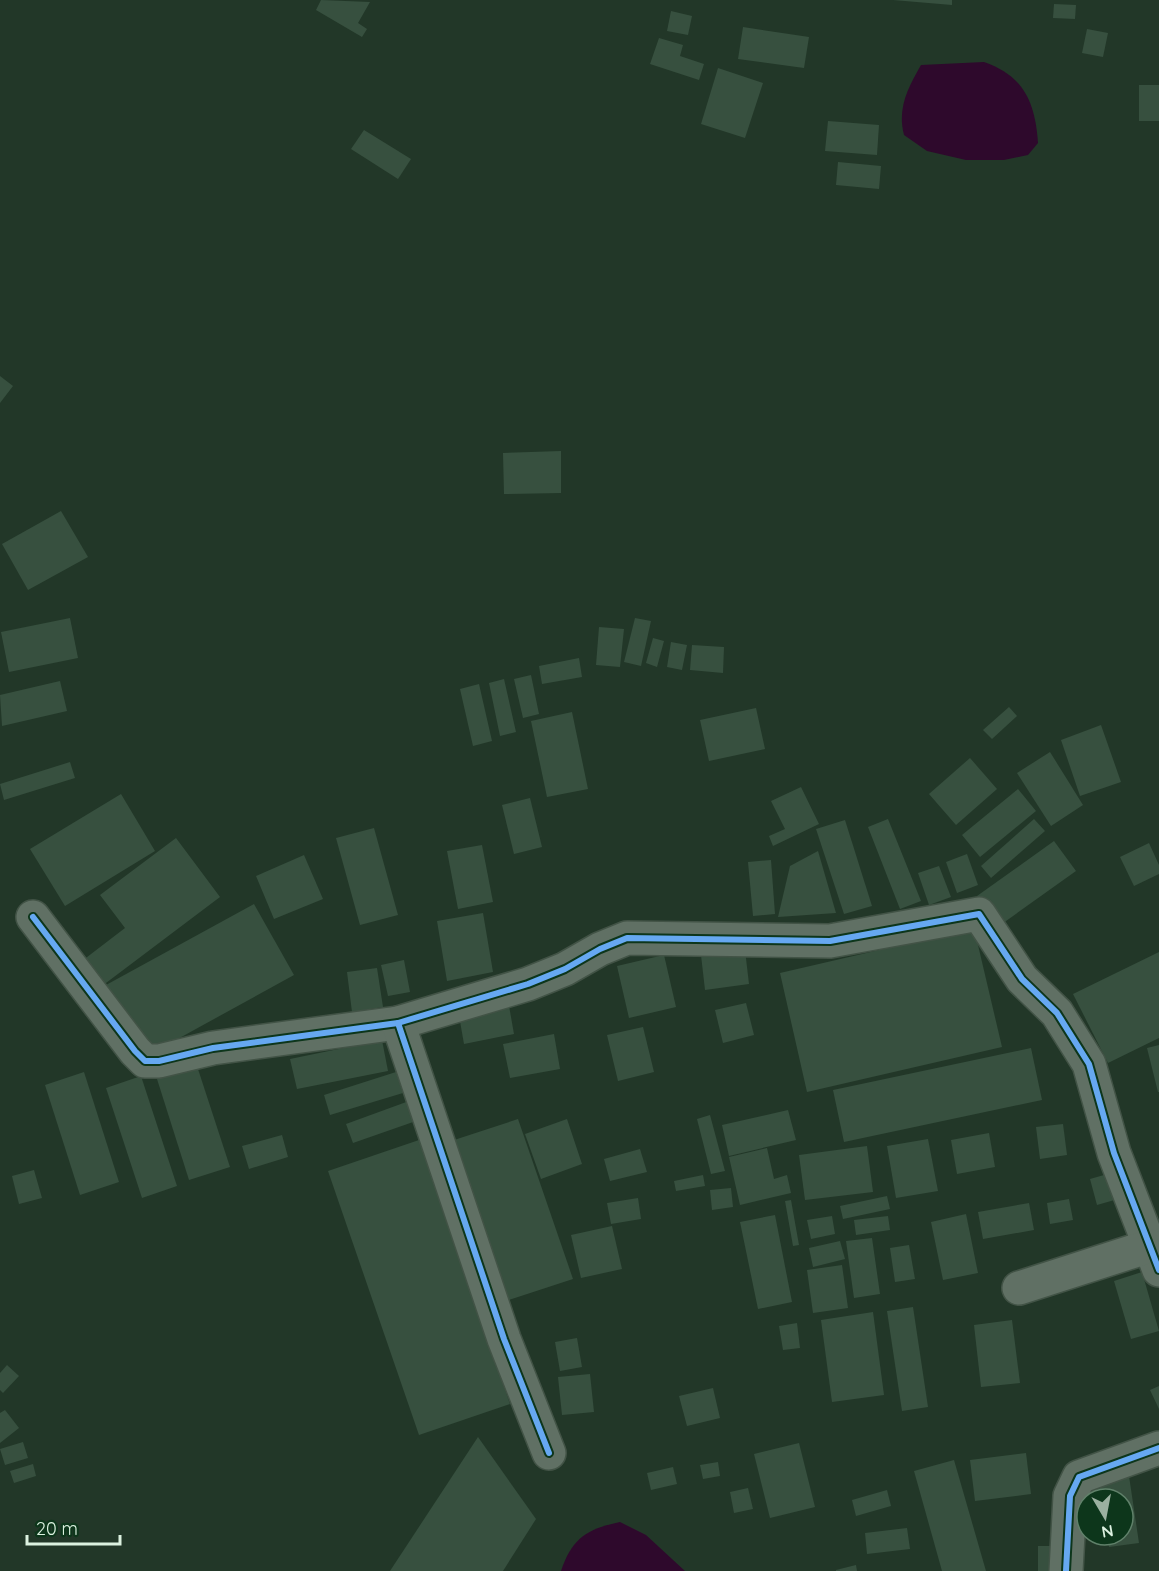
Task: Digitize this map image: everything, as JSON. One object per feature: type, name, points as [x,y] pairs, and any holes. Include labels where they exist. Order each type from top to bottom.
[{"type":"street","points":[[33,917],[135,1052],[145,1061],[159,1061],[213,1047],[398,1023],[528,984],[565,969],[600,948],[627,938],[830,941],[979,914],[1022,979],[1057,1013],[1089,1064],[1114,1153],[1154,1258],[1019,1288]]},
{"type":"street","points":[[398,1023],[504,1339],[549,1453]]},
{"type":"street","points":[[1066,1571],[1070,1496],[1079,1477],[1159,1448]]},
{"type":"shaded area","points":[[984,62],[1009,75],[1025,92],[1034,115],[1038,143],[1028,155],[1004,160],[966,160],[927,151],[904,135],[902,116],[905,98],[921,65]]},
{"type":"shaded area","points":[[620,1522],[646,1535],[685,1571],[561,1571],[570,1550],[582,1537],[598,1528]]},
{"type":"building","points":[[321,0],[370,2],[358,23],[367,29],[362,37],[316,10]]},
{"type":"building","points":[[893,0],[952,0],[952,5]]},
{"type":"building","points":[[1054,4],[1076,5],[1075,19],[1053,18]]},
{"type":"building","points":[[671,11],[692,16],[688,35],[667,31]]},
{"type":"building","points":[[743,27],[809,37],[804,68],[738,59]]},
{"type":"building","points":[[1087,29],[1108,33],[1103,57],[1082,53]]},
{"type":"building","points":[[659,38],[683,45],[680,56],[704,64],[699,80],[650,64]]},
{"type":"building","points":[[718,68],[763,83],[745,138],[701,124]]},
{"type":"building","points":[[1139,85],[1159,85],[1159,121],[1139,121]]},
{"type":"building","points":[[828,121],[879,125],[877,155],[825,151]]},
{"type":"building","points":[[364,130],[411,159],[398,179],[351,149]]},
{"type":"building","points":[[838,162],[881,166],[879,189],[836,185]]},
{"type":"building","points":[[0,376],[13,386],[0,403]]},
{"type":"building","points":[[561,451],[561,493],[504,494],[503,453]]},
{"type":"building","points":[[61,511],[88,557],[28,590],[2,544]]},
{"type":"building","points":[[70,618],[78,658],[9,672],[1,632]]},
{"type":"building","points":[[635,618],[651,621],[641,666],[624,662]]},
{"type":"building","points":[[599,627],[624,629],[620,667],[596,665]]},
{"type":"building","points":[[653,638],[664,641],[657,667],[646,663]]},
{"type":"building","points":[[671,642],[687,645],[682,670],[667,667]]},
{"type":"building","points":[[692,645],[724,647],[723,673],[690,670]]},
{"type":"building","points":[[579,658],[582,677],[542,684],[539,666]]},
{"type":"building","points":[[531,675],[539,714],[523,718],[514,679]]},
{"type":"building","points":[[504,679],[516,732],[500,736],[489,683]]},
{"type":"building","points":[[60,681],[67,711],[2,726],[0,695]]},
{"type":"building","points":[[479,684],[492,741],[473,746],[460,689]]},
{"type":"building","points":[[1009,707],[1017,716],[992,739],[983,730]]},
{"type":"building","points":[[756,708],[765,749],[709,761],[700,720]]},
{"type":"building","points":[[572,712],[588,789],[547,797],[531,721]]},
{"type":"building","points":[[1101,725],[1121,782],[1080,796],[1061,740]]},
{"type":"building","points":[[1050,752],[1083,805],[1051,826],[1017,773]]},
{"type":"building","points":[[970,758],[997,789],[956,825],[929,794]]},
{"type":"building","points":[[70,762],[75,778],[4,800],[0,784]]},
{"type":"building","points":[[801,787],[819,824],[773,846],[769,836],[785,829],[771,801]]},
{"type":"building","points":[[1018,789],[1036,811],[980,857],[962,835]]},
{"type":"building","points":[[121,794],[155,851],[65,906],[30,849]]},
{"type":"building","points":[[530,798],[542,847],[514,854],[502,805]]},
{"type":"building","points":[[888,819],[921,901],[900,909],[868,827]]},
{"type":"building","points":[[1034,819],[1045,831],[991,878],[981,866]]},
{"type":"building","points":[[845,820],[872,906],[844,914],[816,829]]},
{"type":"building","points":[[374,828],[398,915],[360,925],[336,838]]},
{"type":"building","points":[[176,838],[220,897],[98,989],[78,964],[125,928],[100,895]]},
{"type":"building","points":[[1054,841],[1076,871],[999,926],[977,896]]},
{"type":"building","points":[[1149,843],[1159,865],[1159,874],[1134,886],[1120,857]]},
{"type":"building","points":[[482,845],[493,902],[458,909],[447,851]]},
{"type":"building","points":[[818,851],[836,913],[778,917],[790,866]]},
{"type":"building","points":[[967,854],[978,885],[957,893],[946,862]]},
{"type":"building","points":[[304,855],[323,899],[274,919],[256,876]]},
{"type":"building","points":[[771,860],[775,914],[753,916],[748,862]]},
{"type":"building","points":[[939,866],[951,897],[929,905],[918,873]]},
{"type":"building","points":[[254,904],[294,975],[145,1057],[106,985]]},
{"type":"building","points":[[483,913],[493,972],[447,981],[437,921]]},
{"type":"building","points":[[974,928],[1002,1047],[807,1092],[780,973]]},
{"type":"building","points":[[745,950],[749,984],[705,990],[701,955]]},
{"type":"building","points":[[1159,952],[1159,1038],[1108,1063],[1073,994]]},
{"type":"building","points":[[664,955],[676,1007],[629,1018],[617,966]]},
{"type":"building","points":[[404,960],[410,992],[388,996],[381,965]]},
{"type":"building","points":[[377,968],[383,1007],[352,1012],[347,972]]},
{"type":"building","points":[[508,1000],[514,1034],[464,1044],[458,1010]]},
{"type":"building","points":[[746,1003],[754,1035],[723,1043],[715,1010]]},
{"type":"building","points":[[643,1027],[654,1072],[618,1081],[607,1035]]},
{"type":"building","points":[[554,1034],[560,1069],[510,1078],[503,1044]]},
{"type":"building","points":[[382,1040],[388,1071],[297,1089],[290,1059]]},
{"type":"building","points":[[1159,1045],[1159,1092],[1158,1092],[1147,1048]]},
{"type":"building","points":[[1031,1048],[1042,1100],[844,1142],[833,1090]]},
{"type":"building","points":[[197,1066],[230,1167],[189,1180],[157,1079]]},
{"type":"building","points":[[84,1072],[119,1182],[80,1195],[45,1085]]},
{"type":"building","points":[[396,1072],[403,1093],[330,1115],[324,1095]]},
{"type":"building","points":[[141,1076],[177,1186],[142,1198],[106,1088]]},
{"type":"building","points":[[409,1101],[416,1121],[353,1143],[346,1124]]},
{"type":"building","points":[[788,1110],[796,1140],[729,1156],[722,1125]]},
{"type":"building","points":[[710,1115],[725,1171],[711,1174],[697,1119]]},
{"type":"building","points":[[518,1119],[573,1279],[503,1302],[448,1142]]},
{"type":"building","points":[[567,1119],[582,1164],[541,1179],[525,1134]]},
{"type":"building","points":[[1063,1124],[1067,1155],[1040,1159],[1036,1127]]},
{"type":"building","points":[[989,1133],[995,1167],[957,1174],[951,1140]]},
{"type":"building","points":[[282,1135],[288,1157],[249,1169],[242,1146]]},
{"type":"building","points":[[928,1139],[938,1191],[896,1198],[887,1146]]},
{"type":"building","points":[[419,1140],[510,1404],[419,1435],[328,1171]]},
{"type":"building","points":[[867,1146],[873,1192],[805,1200],[799,1155]]},
{"type":"building","points":[[767,1148],[774,1179],[787,1175],[791,1193],[740,1205],[729,1157]]},
{"type":"building","points":[[640,1149],[647,1172],[610,1181],[604,1159]]},
{"type":"building","points":[[34,1170],[42,1198],[19,1204],[12,1176]]},
{"type":"building","points":[[1118,1171],[1125,1197],[1097,1205],[1090,1179]]},
{"type":"building","points":[[703,1175],[705,1186],[676,1191],[674,1181]]},
{"type":"building","points":[[731,1188],[733,1207],[712,1210],[710,1190]]},
{"type":"building","points":[[887,1196],[890,1209],[843,1219],[840,1206]]},
{"type":"building","points":[[638,1198],[641,1219],[611,1224],[607,1203]]},
{"type":"building","points":[[1069,1199],[1073,1220],[1050,1224],[1047,1203]]},
{"type":"building","points":[[791,1200],[799,1245],[793,1246],[785,1201]]},
{"type":"building","points":[[1029,1203],[1034,1230],[983,1239],[978,1212]]},
{"type":"building","points":[[966,1214],[978,1273],[943,1280],[931,1222]]},
{"type":"building","points":[[775,1215],[792,1302],[758,1309],[740,1222]]},
{"type":"building","points":[[832,1216],[835,1234],[811,1239],[807,1220]]},
{"type":"building","points":[[888,1216],[890,1230],[856,1235],[854,1220]]},
{"type":"building","points":[[612,1226],[622,1269],[581,1278],[571,1235]]},
{"type":"building","points":[[872,1238],[880,1294],[854,1298],[846,1241]]},
{"type":"building","points":[[840,1241],[845,1259],[813,1267],[809,1248]]},
{"type":"building","points":[[909,1245],[915,1279],[895,1282],[890,1248]]},
{"type":"building","points":[[842,1265],[848,1308],[813,1313],[807,1270]]},
{"type":"building","points":[[1142,1272],[1159,1331],[1131,1339],[1114,1281]]},
{"type":"building","points":[[913,1307],[928,1407],[902,1411],[887,1311]]},
{"type":"building","points":[[873,1312],[884,1395],[832,1402],[821,1320]]},
{"type":"building","points":[[1012,1320],[1020,1383],[981,1387],[974,1325]]},
{"type":"building","points":[[797,1323],[800,1348],[783,1350],[779,1326]]},
{"type":"building","points":[[577,1338],[582,1367],[560,1371],[555,1342]]},
{"type":"building","points":[[7,1365],[19,1376],[3,1393],[0,1390],[0,1373]]},
{"type":"building","points":[[590,1374],[594,1412],[562,1415],[558,1377]]},
{"type":"building","points":[[1159,1386],[1159,1409],[1150,1390]]},
{"type":"building","points":[[713,1388],[720,1418],[687,1426],[679,1396]]},
{"type":"building","points":[[5,1410],[19,1428],[0,1443],[0,1413]]},
{"type":"building","points":[[478,1437],[536,1519],[503,1571],[390,1571]]},
{"type":"building","points":[[23,1442],[28,1458],[5,1465],[0,1449]]},
{"type":"building","points":[[799,1443],[815,1507],[770,1518],[754,1454]]},
{"type":"building","points":[[1026,1453],[1031,1494],[975,1501],[970,1460]]},
{"type":"building","points":[[954,1460],[986,1571],[942,1571],[914,1471]]},
{"type":"building","points":[[718,1462],[720,1476],[703,1479],[700,1465]]},
{"type":"building","points":[[33,1464],[36,1476],[14,1483],[10,1471]]},
{"type":"building","points":[[673,1467],[677,1484],[651,1490],[647,1473]]},
{"type":"building","points":[[1129,1476],[1131,1487],[1099,1487],[1098,1481]]},
{"type":"building","points":[[748,1488],[753,1509],[734,1513],[730,1492]]},
{"type":"building","points":[[887,1490],[891,1506],[856,1516],[852,1500]]},
{"type":"building","points":[[1135,1516],[1139,1543],[1135,1544]]},
{"type":"building","points":[[907,1528],[910,1549],[867,1554],[865,1533]]},
{"type":"building","points":[[1038,1546],[1071,1546],[1072,1571],[1038,1571]]},
{"type":"building","points":[[856,1565],[857,1571],[836,1571],[836,1570]]},
{"type":"cycle path","points":[[33,917],[135,1051],[145,1061],[159,1061],[213,1048],[398,1023],[528,984],[565,969],[600,949],[627,938],[830,941],[979,914],[1022,979],[1057,1013],[1089,1064],[1114,1153],[1159,1270]]},
{"type":"cycle path","points":[[398,1023],[504,1339],[549,1453]]},
{"type":"cycle path","points":[[1066,1571],[1070,1496],[1079,1477],[1159,1448]]}]
